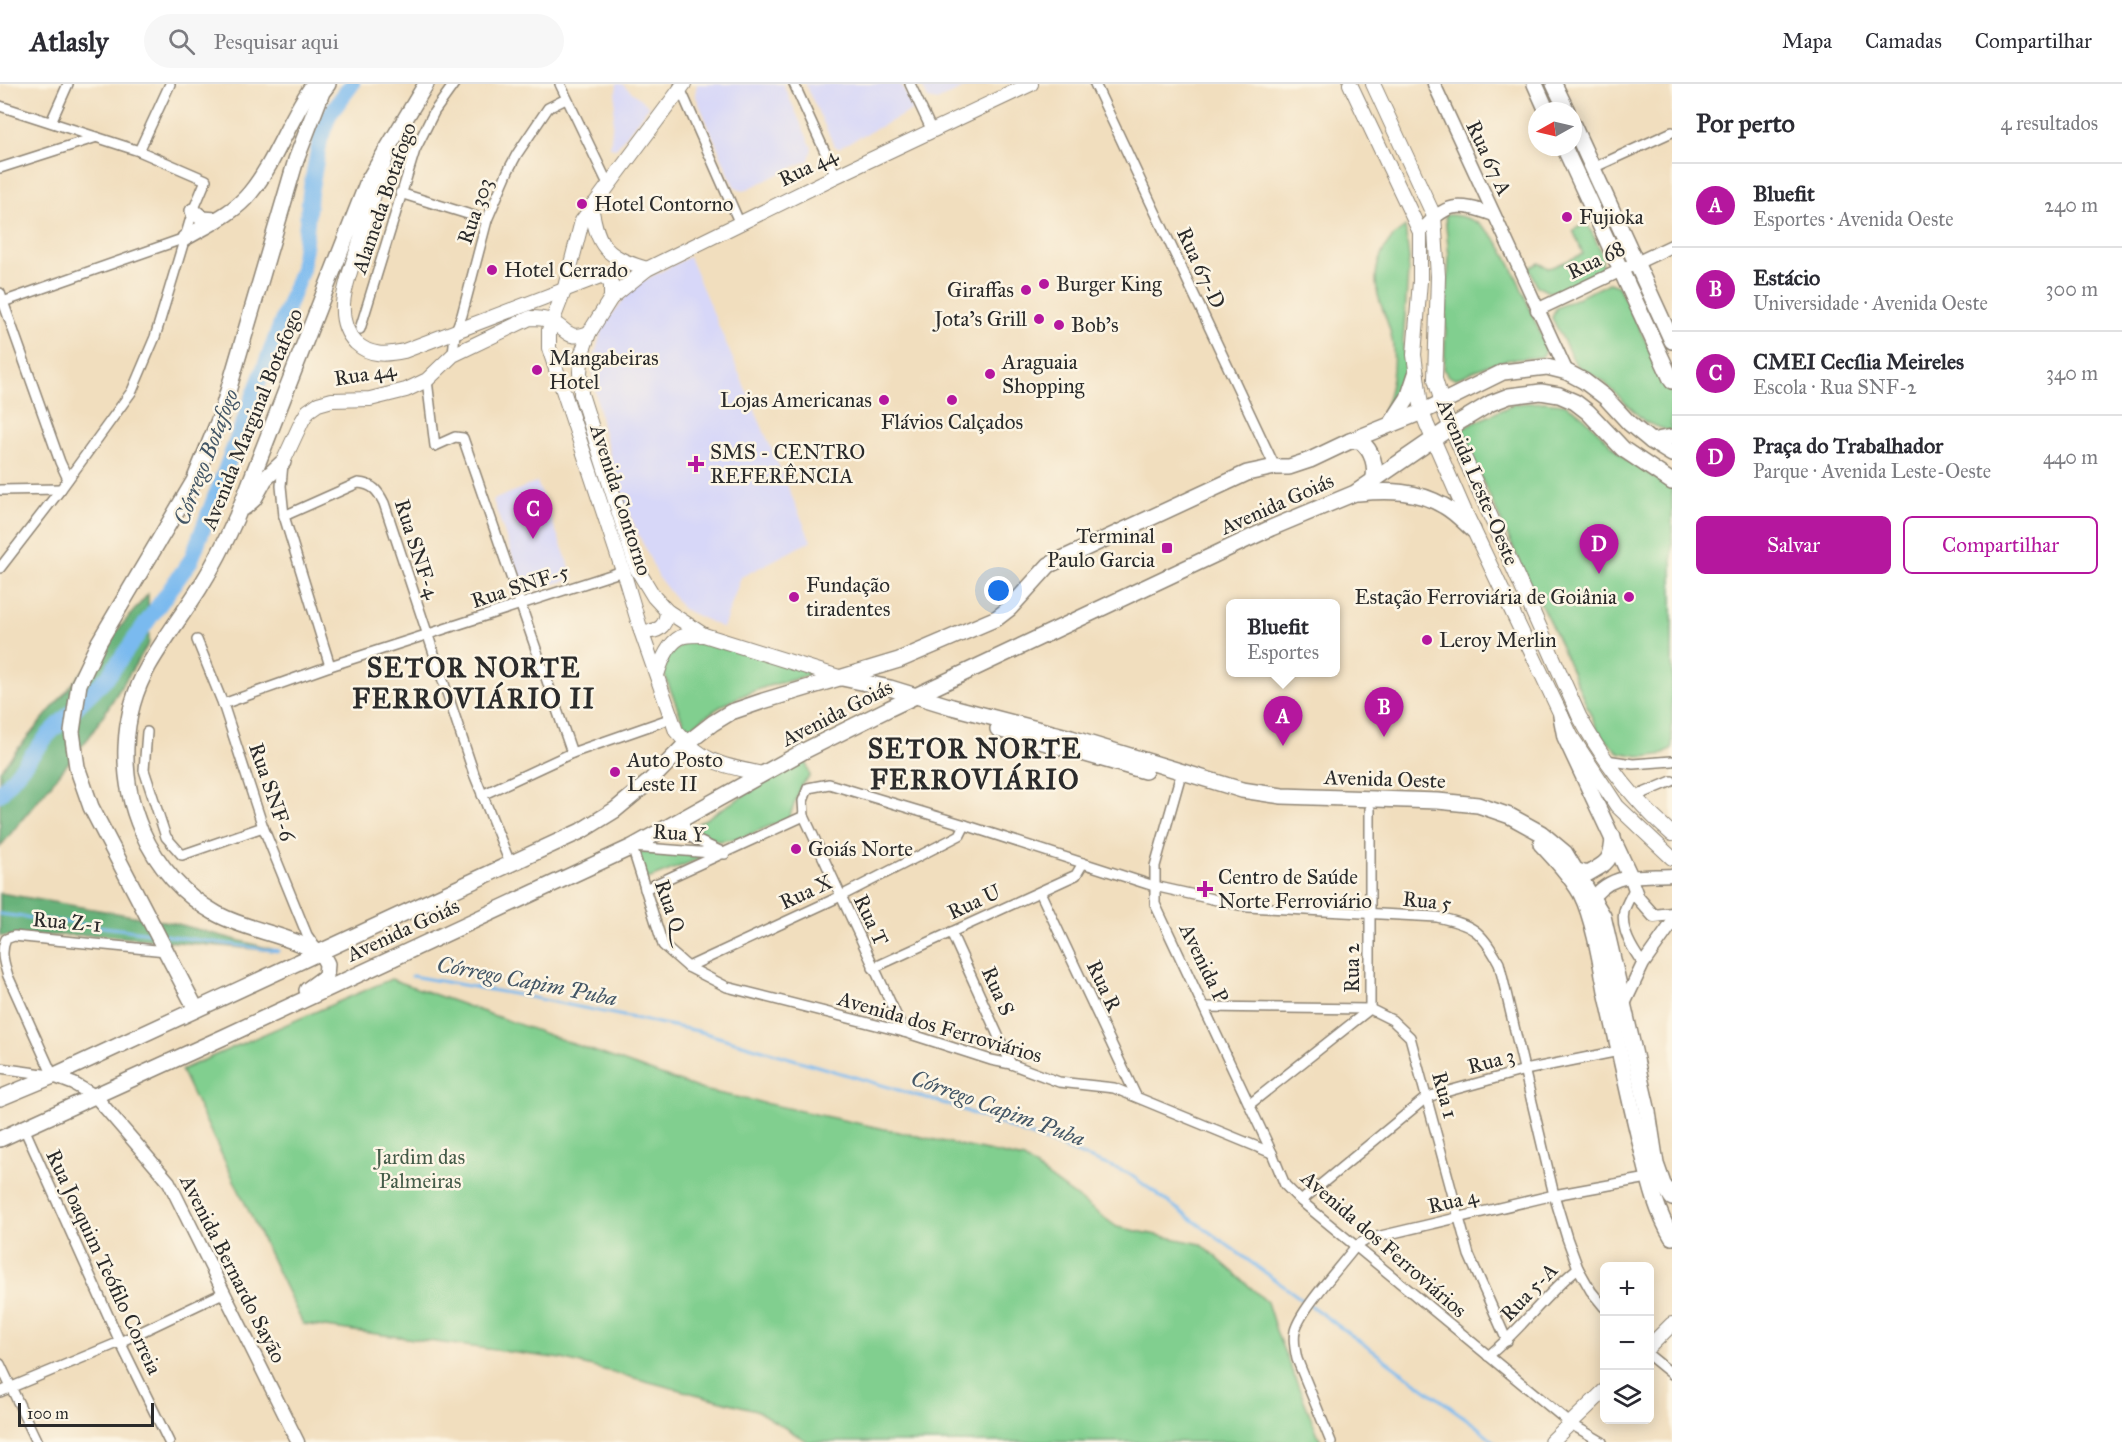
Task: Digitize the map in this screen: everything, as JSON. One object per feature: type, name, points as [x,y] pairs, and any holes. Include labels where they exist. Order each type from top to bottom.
[{"type":"main road","points":[[185,238],[216,220],[249,195],[270,165],[290,123],[314,84]]},
{"type":"main road","name":"Avenida Marginal Botafogo","points":[[196,1009],[91,807],[77,768],[72,732],[79,684],[99,642],[194,481],[221,415],[296,160],[322,92],[328,84]]},
{"type":"main road","name":"Avenida Marginal Botafogo","points":[[319,953],[290,939],[226,919],[195,900],[174,879],[153,851],[137,820],[131,800],[126,736],[130,712],[149,664],[221,552],[237,516],[368,181],[426,84]]},
{"type":"main road","name":"Avenida Leste-Oeste","points":[[1350,84],[1420,232],[1420,281],[1414,355],[1422,412],[1473,530],[1580,752],[1617,806],[1672,858]]},
{"type":"main road","name":"Avenida Leste-Oeste","points":[[1373,84],[1434,216],[1438,276],[1435,379],[1441,403],[1579,716],[1604,759],[1634,797],[1672,834]]},
{"type":"main road","points":[[1535,84],[1543,102]]},
{"type":"main road","points":[[1554,84],[1563,102]]},
{"type":"main road","name":"Avenida Contorno","points":[[681,85],[582,220],[564,291],[549,330],[549,348],[641,631],[676,731],[686,744]]},
{"type":"main road","name":"Rua 44","points":[[611,298],[647,269],[1025,85]]},
{"type":"main road","name":"Rua 44","points":[[390,142],[343,298],[344,323],[348,335],[360,346],[372,353],[404,351],[603,275]]},
{"type":"main road","points":[[1582,144],[1672,340]]},
{"type":"main road","points":[[1568,156],[1672,381]]},
{"type":"main road","points":[[591,206],[595,230],[610,255],[647,269]]},
{"type":"main road","points":[[193,211],[203,219],[216,220]]},
{"type":"main road","points":[[610,255],[603,275],[611,283],[611,298]]},
{"type":"main road","name":"Avenida Contorno","points":[[611,298],[590,333],[582,353],[581,394],[637,569],[654,597],[667,611],[704,635],[842,678]]},
{"type":"main road","name":"Rua 44","points":[[283,462],[308,411],[318,404],[332,400],[370,399],[406,390],[427,380],[453,355],[531,318],[552,322],[569,335],[579,336],[590,333]]},
{"type":"main road","name":"Avenida Goiás","points":[[0,1098],[53,1076],[581,831],[615,810],[650,781],[686,744],[731,712],[909,656],[997,618],[1010,608],[1049,565],[1247,473],[1275,467],[1289,467],[1310,460],[1422,412],[1503,372],[1547,367],[1567,372],[1605,397],[1629,423],[1672,454]]},
{"type":"main road","points":[[1391,425],[1406,403],[1416,374]]},
{"type":"main road","name":"Avenida Goiás","points":[[0,1139],[247,1027],[632,846],[763,774],[949,679],[1071,624],[1287,521],[1355,493],[1423,444],[1509,396],[1541,392],[1559,395],[1575,402],[1588,412],[1623,449],[1672,482]]},
{"type":"main road","points":[[1651,441],[1672,438]]},
{"type":"main road","points":[[1350,441],[1360,441],[1368,449],[1376,471],[1373,481]]},
{"type":"main road","points":[[237,516],[254,499],[265,479],[283,462]]},
{"type":"main road","points":[[1355,493],[1392,490],[1417,495],[1445,506],[1473,530]]},
{"type":"main road","points":[[641,631],[650,632],[662,628],[666,621],[667,611]]},
{"type":"main road","points":[[657,675],[662,661],[678,639],[685,636],[704,635]]},
{"type":"main road","name":"Avenida Oeste","points":[[842,678],[1240,799],[1269,805],[1438,810],[1467,813],[1507,822],[1537,840],[1603,916],[1648,1112],[1656,1164],[1663,1184],[1672,1198]]},
{"type":"main road","points":[[949,679],[946,690],[952,707]]},
{"type":"main road","name":"Avenida Oeste","points":[[910,699],[952,707],[1071,738],[1259,793],[1328,799],[1478,805],[1510,816],[1541,833],[1565,853],[1577,871],[1589,902],[1619,1052],[1648,1178],[1658,1213],[1672,1237]]},
{"type":"main road","points":[[1561,716],[1565,737],[1632,882]]},
{"type":"main road","points":[[686,744],[704,758],[763,774]]},
{"type":"main road","points":[[1577,871],[1587,874],[1605,864],[1610,858],[1613,837]]},
{"type":"main road","points":[[247,1027],[255,1015],[322,981],[326,976],[327,964],[319,953]]},
{"type":"main road","points":[[1654,1342],[1672,1324]]},
{"type":"main road","points":[[1551,1442],[1600,1395]]},
{"type":"street","points":[[51,122],[68,84]]},
{"type":"street","points":[[139,151],[170,84]]},
{"type":"street","name":"Alameda Botafogo","points":[[360,329],[415,150],[439,104],[454,84]]},
{"type":"street","points":[[560,84],[608,184]]},
{"type":"street","points":[[794,84],[836,176]]},
{"type":"street","points":[[910,84],[932,131]]},
{"type":"street","name":"Rua 67-D","points":[[1095,84],[1275,467]]},
{"type":"street","name":"Rua 67 A","points":[[1434,84],[1538,310]]},
{"type":"street","points":[[681,85],[740,224]]},
{"type":"street","name":"Rua 303","points":[[453,355],[455,333],[462,315],[487,220],[517,154],[548,108],[566,99]]},
{"type":"street","points":[[0,106],[139,151],[206,180],[193,211],[155,337],[132,391],[62,489],[0,568]]},
{"type":"street","points":[[1593,168],[1672,132]]},
{"type":"street","points":[[0,168],[97,137]]},
{"type":"street","points":[[400,194],[487,220]]},
{"type":"street","points":[[1420,232],[1434,216],[1456,206],[1478,209],[1494,215]]},
{"type":"street","points":[[68,479],[1,299],[185,238]]},
{"type":"street","name":"Rua 68","points":[[1538,310],[1672,246]]},
{"type":"street","points":[[1538,310],[1567,372]]},
{"type":"street","points":[[427,380],[435,446],[455,437],[463,438],[572,753]]},
{"type":"street","name":"Rua 44","points":[[283,462],[281,504],[284,516]]},
{"type":"street","name":"Rua SNF-4","points":[[284,516],[358,483],[367,484],[378,491],[482,795],[510,863]]},
{"type":"street","points":[[0,490],[62,489]]},
{"type":"street","points":[[284,516],[330,666]]},
{"type":"street","name":"Rua SNF-5","points":[[223,704],[330,666],[623,571]]},
{"type":"street","name":"Rua SNF-6","points":[[197,640],[223,704],[263,827],[307,935],[319,953]]},
{"type":"street","points":[[482,795],[572,753],[672,718]]},
{"type":"street","points":[[147,732],[144,770],[166,837],[182,855],[263,827]]},
{"type":"street","points":[[1604,759],[1633,764],[1672,761]]},
{"type":"street","name":"Avenida P","points":[[1179,781],[1155,866],[1155,904],[1272,1153]]},
{"type":"street","points":[[1634,797],[1672,781]]},
{"type":"street","name":"Rua 5","points":[[804,816],[803,801],[808,788],[829,784],[1154,886],[1248,907],[1437,917],[1464,923],[1487,940],[1499,963],[1554,1195],[1578,1268],[1591,1291],[1600,1301]]},
{"type":"street","name":"Rua 2","points":[[1250,1104],[1370,1009],[1370,809]]},
{"type":"street","name":"Rua Y","points":[[645,889],[804,816]]},
{"type":"street","name":"Rua T","points":[[804,816],[904,1032]]},
{"type":"street","name":"Rua Y","points":[[681,820],[692,838],[725,854]]},
{"type":"street","name":"Rua X","points":[[688,967],[841,896],[960,835],[965,825]]},
{"type":"street","name":"Rua Y","points":[[632,846],[725,854]]},
{"type":"street","name":"Rua Q","points":[[632,846],[663,945],[688,967]]},
{"type":"street","name":"Rua U","points":[[873,968],[1076,875],[1083,863]]},
{"type":"street","points":[[1589,902],[1608,884],[1672,874]]},
{"type":"street","points":[[1632,882],[1645,907],[1654,916],[1672,914]]},
{"type":"street","points":[[1632,882],[1624,912],[1625,925],[1633,949],[1643,964]]},
{"type":"street","name":"Rua R","points":[[1040,892],[1136,1096]]},
{"type":"street","points":[[1623,1006],[1643,964],[1672,922]]},
{"type":"street","name":"Rua S","points":[[951,932],[1011,1064]]},
{"type":"street","name":"Rua Z-1","points":[[53,1076],[8,976],[2,948],[6,939],[14,936],[164,948]]},
{"type":"street","name":"Avenida dos Ferroviários","points":[[688,967],[727,987],[904,1032],[991,1060],[1011,1064],[1059,1082],[1114,1088],[1272,1153],[1285,1185],[1301,1201],[1571,1424],[1602,1442]]},
{"type":"street","name":"Rua 1","points":[[1205,1007],[1370,1009],[1392,1020],[1410,1037],[1458,1218],[1476,1274],[1507,1341]]},
{"type":"street","name":"Rua 3","points":[[1301,1201],[1427,1097],[1525,1070],[1619,1052]]},
{"type":"street","points":[[0,1068],[53,1076],[74,1084],[95,1096]]},
{"type":"street","name":"Avenida Bernardo Sayão","points":[[95,1096],[169,1182],[298,1442]]},
{"type":"street","name":"Rua Joaquim Teófilo Correia","points":[[24,1128],[120,1342],[169,1442]]},
{"type":"street","name":"Rua 4","points":[[1356,1246],[1368,1239],[1554,1195],[1648,1178]]},
{"type":"street","points":[[1335,1442],[1329,1437],[1297,1359],[1294,1332],[1300,1318],[1356,1246]]},
{"type":"street","name":"Rua 5-A","points":[[1507,1341],[1561,1281],[1578,1268]]},
{"type":"street","points":[[0,1392],[120,1342],[223,1293]]},
{"type":"street","points":[[1488,1356],[1507,1341]]},
{"type":"street","points":[[1654,1359],[1672,1374]]},
{"type":"street","points":[[0,1364],[37,1442]]},
{"type":"shaded area","points":[[617,84],[622,84],[649,106],[616,148],[610,147]]},
{"type":"shaded area","points":[[697,84],[783,84],[812,148],[809,160],[743,191],[734,186],[695,94]]},
{"type":"shaded area","points":[[805,84],[901,84],[913,110],[838,148],[834,145]]},
{"type":"shaded area","points":[[921,84],[971,84],[937,101],[928,99]]},
{"type":"shaded area","name":"SMS - CENTRO REFERÊNCIA","points":[[689,257],[811,541],[741,577],[723,628],[683,609],[659,578],[623,501],[602,426],[593,377],[595,354],[603,326],[635,285]]},
{"type":"shaded area","points":[[537,482],[574,578],[525,593],[493,500]]},
{"type":"green space","points":[[1445,215],[1460,216],[1484,227],[1501,247],[1547,349],[1542,357],[1507,360],[1488,365],[1455,379],[1448,376],[1444,369],[1449,256]]},
{"type":"green space","points":[[1587,223],[1601,253],[1600,271],[1557,291],[1548,292],[1537,286],[1529,268],[1539,263],[1548,268],[1553,267],[1583,254],[1573,230]]},
{"type":"green space","points":[[1405,227],[1409,258],[1403,343],[1409,400],[1383,412],[1389,394],[1394,358],[1389,327],[1378,295],[1376,275],[1385,248]]},
{"type":"green space","points":[[1609,283],[1618,286],[1672,394],[1671,432],[1645,422],[1603,381],[1576,365],[1552,318],[1556,308]]},
{"type":"green space","points":[[1544,402],[1564,404],[1575,410],[1626,460],[1672,488],[1672,749],[1664,754],[1645,757],[1618,752],[1598,731],[1554,631],[1459,430],[1514,404]]},
{"type":"green space","points":[[148,594],[149,643],[90,736],[0,847],[0,770]]},
{"type":"green space","points":[[689,638],[815,672],[743,695],[714,711],[687,732],[664,673],[668,656]]},
{"type":"green space","points":[[805,758],[810,776],[802,784],[789,818],[739,839],[718,841],[699,832],[697,824]]},
{"type":"green space","points":[[636,851],[709,855],[645,880]]},
{"type":"green space","points":[[0,893],[174,923],[278,951],[97,935],[0,936]]},
{"type":"green space","name":"Jardim das Palmeiras","points":[[391,979],[703,1090],[1024,1159],[1117,1227],[1201,1244],[1267,1302],[1277,1334],[1321,1442],[808,1442],[756,1410],[562,1359],[303,1324],[181,1070]]},
{"type":"waterway","name":"Córrego Botafogo","points":[[0,794],[48,735],[109,675],[191,560],[302,269],[310,193],[320,140],[329,115],[352,84]]},
{"type":"waterway","name":"Córrego Capim Puba","points":[[0,914],[151,933]]},
{"type":"waterway","name":"Córrego Capim Puba","points":[[164,935],[278,951]]},
{"type":"waterway","name":"Córrego Capim Puba","points":[[412,976],[698,1031],[953,1106],[1128,1173],[1475,1425],[1495,1442]]},
{"type":"place","name":"Hotel Contorno","points":[[582,204]]},
{"type":"place","name":"Fujioka","points":[[1567,217]]},
{"type":"place","name":"Hotel Cerrado","points":[[492,270]]},
{"type":"place","name":"Burger King","points":[[1044,284]]},
{"type":"place","name":"Giraffas","points":[[1026,290]]},
{"type":"place","name":"Jota's Grill","points":[[1039,319]]},
{"type":"place","name":"Bob's","points":[[1059,325]]},
{"type":"place","name":"Mangabeiras Hotel","points":[[537,370]]},
{"type":"place","name":"Araguaia Shopping","points":[[990,374]]},
{"type":"place","name":"Lojas Americanas","points":[[884,400]]},
{"type":"place","name":"Flávios Calçados","points":[[952,400]]},
{"type":"place","name":"SMS - CENTRO REFERÊNCIA","points":[[696,464]]},
{"type":"place","name":"CMEI Cecília Meireles","points":[[533,539]]},
{"type":"place","name":"Terminal Paulo Garcia","points":[[1167,548]]},
{"type":"place","name":"Praça do Trabalhador","points":[[1599,574]]},
{"type":"place","name":"Fundação tiradentes","points":[[794,597]]},
{"type":"place","name":"Estação Ferroviária de Goiânia","points":[[1629,597]]},
{"type":"place","name":"Leroy Merlin","points":[[1427,640]]},
{"type":"place","name":"Estácio","points":[[1384,737]]},
{"type":"place","name":"Bluefit","points":[[1283,746]]},
{"type":"place","name":"Auto Posto Leste II","points":[[615,772]]},
{"type":"place","name":"Goiás Norte","points":[[796,849]]},
{"type":"place","name":"Centro de Saúde Norte Ferroviário","points":[[1205,889]]},
{"type":"district","name":"SETOR NORTE FERROVIÁRIO II","points":[[474,682]]},
{"type":"district","name":"SETOR NORTE FERROVIÁRIO","points":[[975,764]]}]
